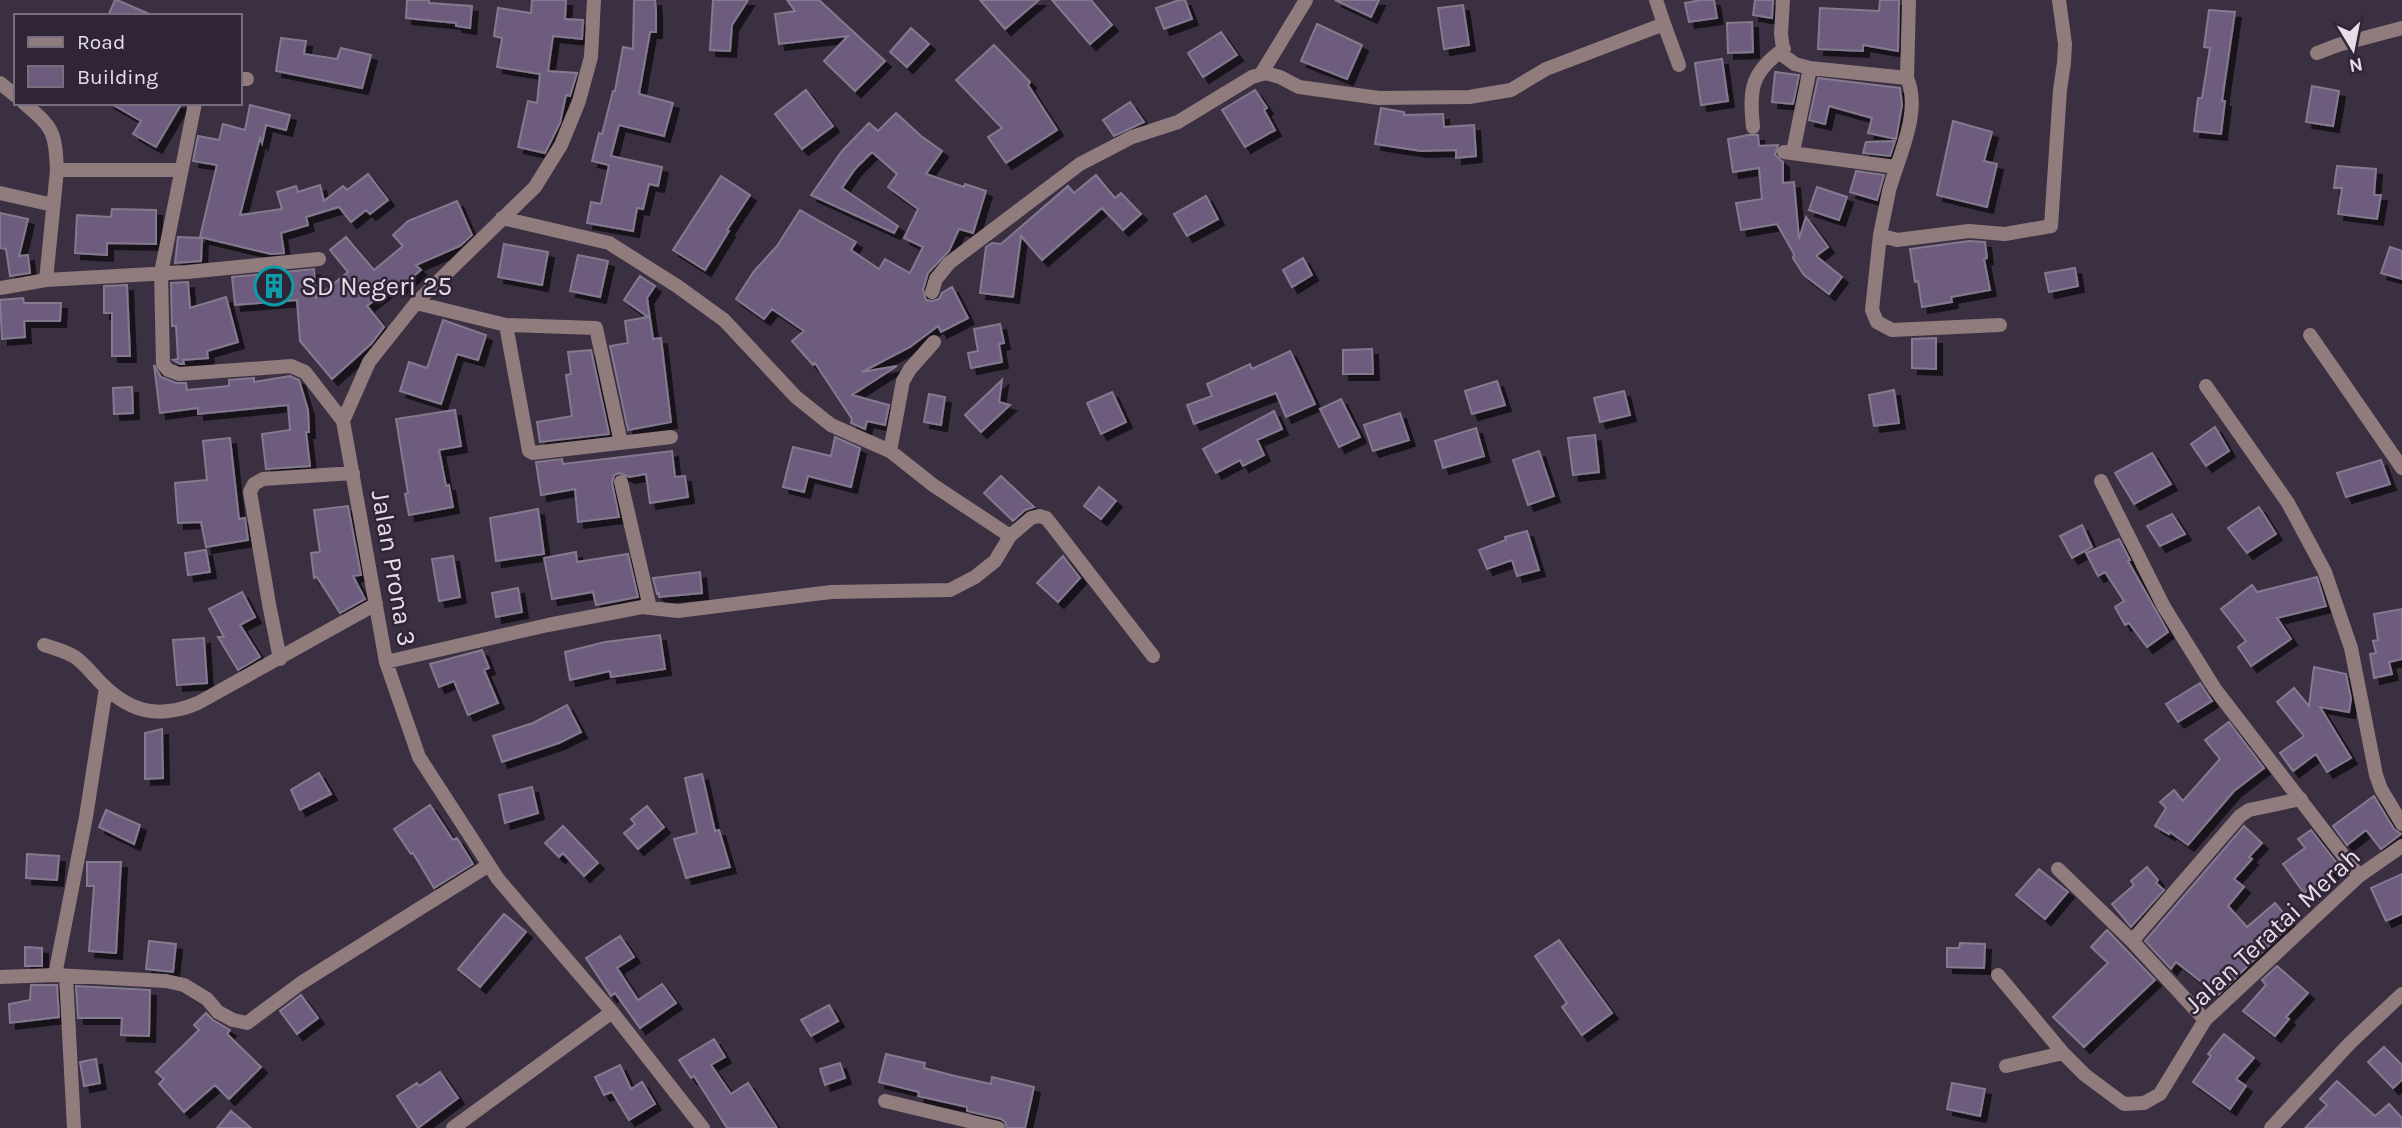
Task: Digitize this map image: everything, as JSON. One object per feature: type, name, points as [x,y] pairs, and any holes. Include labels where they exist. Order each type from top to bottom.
[{"type":"street","points":[[195,105],[161,273],[163,364],[167,370],[179,374],[292,366],[305,372],[343,421],[369,362],[416,303],[535,187],[561,145],[579,101],[591,57],[594,0]]},
{"type":"street","points":[[1261,74],[1306,0]]},
{"type":"street","points":[[1656,0],[1679,65]]},
{"type":"street","points":[[1783,0],[1784,55],[1795,64],[1810,68],[1907,78]]},
{"type":"street","points":[[1909,0],[1907,78],[1912,89],[1910,114],[1880,235],[1872,310],[1877,322],[1892,330],[2000,326]]},
{"type":"street","points":[[1880,235],[1897,240],[1969,231],[2005,234],[2051,226],[2065,44],[2059,0]]},
{"type":"street","points":[[932,292],[936,279],[949,263],[1080,164],[1132,137],[1178,122],[1252,77],[1261,74],[1280,77],[1299,86],[1379,98],[1469,97],[1511,90],[1546,69],[1664,24]]},
{"type":"street","points":[[2317,53],[2402,28]]},
{"type":"street","points":[[1753,127],[1751,108],[1756,74],[1766,61],[1784,50]]},
{"type":"street","points":[[1810,68],[1788,152],[1896,167]]},
{"type":"street","points":[[0,83],[14,94]]},
{"type":"street","points":[[26,105],[49,125],[56,141],[57,170],[46,280]]},
{"type":"street","points":[[57,170],[181,170]]},
{"type":"street","points":[[0,193],[53,205]]},
{"type":"street","points":[[502,218],[609,243],[677,286],[724,320],[796,397],[831,425],[890,450],[933,485],[1010,536]]},
{"type":"street","points":[[0,288],[46,280],[319,259]]},
{"type":"street","points":[[416,303],[506,325],[596,328],[621,443]]},
{"type":"street","points":[[506,325],[529,451],[533,453],[671,437]]},
{"type":"street","points":[[2310,335],[2402,468]]},
{"type":"street","points":[[890,450],[904,381],[910,369],[934,342]]},
{"type":"street","points":[[2206,386],[2288,503],[2325,572],[2351,648],[2376,775],[2381,789],[2402,824]]},
{"type":"street","name":"Jalan Prona 3","points":[[343,421],[386,662],[419,757],[507,890],[612,1012],[702,1128]]},
{"type":"street","points":[[281,659],[271,617],[250,492],[254,484],[263,480],[352,473]]},
{"type":"street","points":[[2101,481],[2164,607],[2215,689],[2359,876]]},
{"type":"street","points":[[621,482],[650,608]]},
{"type":"street","points":[[386,662],[548,625],[642,607],[678,611],[831,593],[950,590],[975,577],[995,561],[1010,536],[1031,518],[1039,516],[1046,518],[1153,656]]},
{"type":"street","points":[[44,645],[76,657],[106,688],[135,709],[147,712],[176,710],[198,703],[376,604]]},
{"type":"street","points":[[74,1128],[60,975],[106,688]]},
{"type":"street","points":[[2132,941],[2240,816],[2249,810],[2301,799]]},
{"type":"street","name":"Jalan Teratai Merah","points":[[2063,1053],[2085,1075],[2124,1104],[2144,1103],[2160,1094],[2205,1020],[2359,876],[2402,846]]},
{"type":"street","points":[[0,977],[60,975],[166,981],[184,985],[207,999],[218,1012],[233,1020],[247,1023],[301,983],[489,865]]},
{"type":"street","points":[[2058,869],[2132,941],[2205,1020]]},
{"type":"street","points":[[1998,975],[2063,1053],[2006,1066]]},
{"type":"street","points":[[2272,1128],[2350,1043],[2402,994]]},
{"type":"street","points":[[453,1128],[612,1012]]},
{"type":"street","points":[[885,1101],[998,1128]]},
{"type":"building","points":[[117,0],[149,14],[109,14]]},
{"type":"building","points":[[407,0],[472,6],[470,28],[456,26],[456,23],[406,18]]},
{"type":"building","points":[[532,0],[566,0],[565,19],[583,20],[582,39],[553,36],[548,71],[577,73],[570,96],[566,95],[560,123],[545,153],[518,147],[528,101],[537,103],[540,74],[497,67],[502,38],[494,36],[498,8],[531,13]]},
{"type":"building","points":[[634,0],[655,0],[656,9],[656,32],[650,32],[639,94],[673,103],[664,136],[619,125],[611,156],[662,167],[658,186],[649,184],[643,209],[637,208],[633,231],[587,223],[591,202],[601,204],[609,165],[592,161],[615,91],[623,47],[633,49]]},
{"type":"building","points":[[713,0],[748,0],[732,25],[730,51],[710,50]]},
{"type":"building","points":[[787,0],[819,0],[885,61],[855,91],[824,61],[848,36],[779,44],[775,14],[795,11]]},
{"type":"building","points":[[980,0],[1039,0],[1005,29]]},
{"type":"building","points":[[1052,0],[1091,0],[1112,25],[1090,44]]},
{"type":"building","points":[[1185,0],[1192,19],[1164,29],[1156,8]]},
{"type":"building","points":[[1335,0],[1379,0],[1371,17]]},
{"type":"building","points":[[1714,0],[1717,18],[1689,22],[1685,3]]},
{"type":"building","points":[[1755,0],[1773,0],[1772,18],[1753,15]]},
{"type":"building","points":[[1880,0],[1899,0],[1898,51],[1863,45],[1863,51],[1818,49],[1820,8],[1879,11]]},
{"type":"building","points":[[1463,5],[1469,45],[1444,49],[1438,8]]},
{"type":"building","points":[[2209,10],[2235,12],[2222,101],[2225,101],[2221,134],[2194,131],[2198,98],[2202,98],[2210,48],[2204,47]]},
{"type":"building","points":[[1752,22],[1753,52],[1728,53],[1727,23]]},
{"type":"building","points":[[1317,24],[1362,45],[1347,79],[1301,61]]},
{"type":"building","points":[[911,28],[929,44],[907,67],[890,52]]},
{"type":"building","points":[[1221,32],[1237,55],[1203,77],[1188,53]]},
{"type":"building","points":[[281,38],[306,41],[304,54],[337,59],[341,48],[371,55],[362,88],[276,71]]},
{"type":"building","points":[[994,45],[1030,82],[1028,85],[1057,130],[1006,163],[988,137],[1002,128],[956,80]]},
{"type":"building","points":[[1722,59],[1728,101],[1701,105],[1695,63]]},
{"type":"building","points":[[1775,72],[1799,75],[1793,104],[1772,102]]},
{"type":"building","points":[[1818,78],[1900,88],[1902,105],[1896,139],[1868,133],[1872,118],[1829,106],[1825,124],[1809,120]]},
{"type":"building","points":[[2312,86],[2339,91],[2333,126],[2306,122]]},
{"type":"building","points":[[806,90],[833,126],[802,149],[775,114]]},
{"type":"building","points":[[1255,90],[1267,108],[1264,110],[1275,130],[1245,147],[1222,110]]},
{"type":"building","points":[[1130,102],[1144,122],[1114,136],[1103,120]]},
{"type":"building","points":[[113,105],[181,105],[156,147],[133,134],[141,121]]},
{"type":"building","points":[[250,105],[290,115],[286,130],[266,125],[262,143],[260,138],[240,215],[282,209],[277,192],[296,186],[298,192],[320,185],[324,201],[343,186],[347,190],[368,174],[388,200],[370,214],[366,210],[351,222],[339,207],[306,217],[308,225],[281,233],[284,253],[271,254],[200,237],[217,165],[193,161],[198,136],[219,140],[223,124],[245,130]]},
{"type":"building","points":[[1381,108],[1404,112],[1404,115],[1443,114],[1444,127],[1474,125],[1476,156],[1456,158],[1456,150],[1421,151],[1375,144]]},
{"type":"building","points":[[896,113],[942,151],[926,174],[964,187],[965,184],[986,191],[973,233],[959,229],[949,251],[928,273],[923,290],[926,300],[933,301],[952,287],[968,318],[941,332],[938,326],[910,347],[862,372],[897,366],[852,395],[889,405],[885,425],[867,421],[865,429],[851,423],[852,419],[815,363],[813,365],[792,341],[804,331],[772,309],[764,319],[736,299],[754,271],[777,246],[800,210],[856,242],[851,250],[879,269],[885,259],[910,273],[923,247],[904,238],[918,209],[888,187],[897,174],[872,152],[855,169],[842,188],[898,226],[894,233],[811,195],[842,151],[869,123],[878,131]]},
{"type":"building","points":[[1953,121],[1992,132],[1984,161],[1997,164],[1987,207],[1937,195]]},
{"type":"building","points":[[1758,135],[1759,146],[1778,145],[1775,155],[1783,162],[1783,183],[1794,182],[1799,239],[1806,217],[1828,247],[1816,256],[1842,277],[1829,294],[1804,275],[1777,224],[1741,230],[1736,203],[1762,199],[1759,168],[1733,172],[1728,139]]},
{"type":"building","points":[[1895,141],[1890,156],[1863,153],[1866,142]]},
{"type":"building","points":[[2337,166],[2376,169],[2374,195],[2381,195],[2377,219],[2338,214],[2342,188],[2334,188]]},
{"type":"building","points":[[1856,171],[1884,175],[1877,200],[1850,192]]},
{"type":"building","points":[[1096,175],[1115,198],[1121,193],[1141,214],[1123,230],[1102,208],[1042,260],[1021,236],[1013,297],[980,293],[986,247],[992,243],[1001,244],[1068,186],[1074,193]]},
{"type":"building","points":[[721,176],[750,195],[705,270],[673,250]]},
{"type":"building","points":[[1817,187],[1847,197],[1839,220],[1809,210]]},
{"type":"building","points":[[1206,196],[1218,219],[1187,236],[1174,214]]},
{"type":"building","points":[[457,201],[472,235],[460,246],[416,265],[421,270],[397,290],[393,286],[367,306],[384,327],[371,344],[332,379],[300,341],[297,300],[235,305],[232,277],[314,269],[316,298],[348,272],[330,250],[346,237],[374,270],[403,246],[393,235],[408,221]]},
{"type":"building","points":[[112,209],[156,210],[156,244],[107,243],[107,255],[75,253],[77,215],[111,217]]},
{"type":"building","points":[[0,213],[28,219],[19,256],[28,255],[30,273],[10,276],[6,249],[0,248]]},
{"type":"building","points":[[178,237],[202,238],[201,261],[175,263]]},
{"type":"building","points":[[1969,241],[1985,242],[1987,258],[1984,259],[1990,290],[1951,297],[1952,302],[1922,307],[1910,249]]},
{"type":"building","points":[[504,244],[548,252],[542,285],[498,277]]},
{"type":"building","points":[[2390,247],[2402,251],[2402,279],[2381,273]]},
{"type":"building","points":[[578,255],[608,261],[600,297],[570,291]]},
{"type":"building","points":[[1303,258],[1312,275],[1292,287],[1283,270]]},
{"type":"building","points":[[2075,268],[2078,286],[2049,292],[2045,273]]},
{"type":"building","points":[[640,276],[655,286],[647,298],[653,339],[661,338],[671,422],[628,430],[610,346],[628,343],[625,321],[648,317],[624,300]]},
{"type":"building","points":[[188,282],[190,308],[226,297],[238,342],[207,351],[208,358],[183,360],[184,364],[180,364],[173,360],[178,359],[176,326],[172,326],[171,283]]},
{"type":"building","points":[[127,285],[130,356],[112,356],[112,313],[104,313],[104,286]]},
{"type":"building","points":[[23,298],[24,303],[61,303],[60,321],[24,321],[25,337],[2,339],[0,300]]},
{"type":"building","points":[[443,320],[486,335],[478,360],[457,354],[441,404],[400,391],[409,362],[427,368]]},
{"type":"building","points":[[1000,324],[1004,343],[999,344],[1002,362],[971,368],[968,353],[978,351],[974,329]]},
{"type":"building","points":[[1936,338],[1936,369],[1912,368],[1912,339]]},
{"type":"building","points":[[1372,349],[1373,374],[1343,374],[1343,350]]},
{"type":"building","points":[[591,350],[609,434],[540,442],[537,422],[572,416],[566,375],[571,374],[568,352]]},
{"type":"building","points":[[1290,351],[1315,404],[1286,417],[1276,393],[1194,424],[1187,405],[1212,396],[1207,384],[1250,364],[1252,369]]},
{"type":"building","points":[[154,365],[161,377],[176,383],[186,383],[187,390],[229,386],[229,380],[254,378],[254,382],[290,376],[299,380],[308,410],[309,432],[306,432],[310,466],[266,469],[262,434],[290,430],[288,405],[198,414],[198,408],[160,413]]},
{"type":"building","points":[[1002,380],[999,402],[1010,405],[981,432],[965,415]]},
{"type":"building","points":[[1497,381],[1505,405],[1472,414],[1465,391]]},
{"type":"building","points":[[132,387],[133,413],[114,414],[113,388]]},
{"type":"building","points":[[1894,390],[1899,423],[1874,426],[1869,395]]},
{"type":"building","points":[[1624,391],[1630,415],[1600,422],[1594,398]]},
{"type":"building","points":[[1112,392],[1126,422],[1101,434],[1087,403]]},
{"type":"building","points":[[929,394],[945,397],[941,425],[924,422]]},
{"type":"building","points":[[1341,399],[1360,437],[1339,447],[1320,409]]},
{"type":"building","points":[[455,410],[461,446],[439,450],[453,507],[409,515],[396,419]]},
{"type":"building","points":[[1274,411],[1282,429],[1257,440],[1264,455],[1243,466],[1240,460],[1216,473],[1203,449]]},
{"type":"building","points":[[1400,413],[1409,440],[1373,451],[1364,425]]},
{"type":"building","points":[[2215,427],[2229,451],[2206,466],[2191,444]]},
{"type":"building","points":[[1476,428],[1484,456],[1443,468],[1435,441]]},
{"type":"building","points":[[1595,435],[1599,472],[1573,475],[1568,438]]},
{"type":"building","points":[[835,437],[860,448],[851,487],[808,476],[804,492],[783,487],[793,447],[831,456]]},
{"type":"building","points":[[230,438],[239,519],[245,518],[248,540],[206,547],[201,522],[178,523],[175,483],[207,480],[203,441]]},
{"type":"building","points":[[672,451],[675,477],[685,476],[688,497],[650,503],[646,474],[629,477],[620,473],[614,475],[612,483],[619,517],[578,522],[575,489],[541,495],[536,462],[562,459],[563,464]]},
{"type":"building","points":[[1539,451],[1554,496],[1528,505],[1513,460]]},
{"type":"building","points":[[2152,453],[2171,484],[2134,504],[2115,473]]},
{"type":"building","points":[[2381,460],[2390,484],[2346,497],[2337,473]]},
{"type":"building","points":[[1001,476],[1034,507],[1025,510],[1013,521],[984,493]]},
{"type":"building","points":[[1099,487],[1116,501],[1101,519],[1084,506]]},
{"type":"building","points":[[348,506],[361,575],[353,576],[365,599],[340,613],[317,577],[314,578],[311,553],[320,552],[314,510]]},
{"type":"building","points":[[2259,507],[2276,534],[2247,553],[2228,528]]},
{"type":"building","points":[[538,509],[544,554],[496,561],[490,518]]},
{"type":"building","points":[[2172,514],[2185,534],[2160,546],[2147,526]]},
{"type":"building","points":[[2082,525],[2092,547],[2072,558],[2060,536]]},
{"type":"building","points":[[1527,531],[1539,570],[1517,576],[1512,560],[1487,569],[1479,550],[1506,540],[1505,537]]},
{"type":"building","points":[[2119,539],[2130,560],[2128,561],[2168,632],[2147,647],[2129,623],[2125,625],[2115,607],[2124,601],[2105,572],[2098,576],[2086,553]]},
{"type":"building","points":[[206,550],[210,572],[188,575],[185,553]]},
{"type":"building","points":[[576,552],[577,562],[628,554],[638,597],[596,605],[593,592],[552,599],[544,558]]},
{"type":"building","points":[[453,556],[460,597],[439,601],[432,559]]},
{"type":"building","points":[[1063,556],[1080,578],[1058,602],[1037,583]]},
{"type":"building","points":[[700,572],[702,593],[659,597],[659,593],[657,594],[653,578]]},
{"type":"building","points":[[2317,577],[2326,606],[2277,618],[2291,639],[2251,666],[2238,647],[2246,641],[2221,609],[2252,585],[2257,592]]},
{"type":"building","points":[[518,588],[522,612],[496,617],[492,593]]},
{"type":"building","points":[[242,592],[255,617],[240,625],[260,657],[238,670],[218,637],[224,637],[209,609]]},
{"type":"building","points":[[2402,609],[2402,659],[2389,662],[2392,674],[2374,678],[2370,654],[2376,653],[2373,641],[2378,640],[2374,614]]},
{"type":"building","points":[[660,635],[665,669],[611,677],[610,671],[570,680],[565,652],[605,642]]},
{"type":"building","points":[[204,638],[207,683],[177,685],[173,640]]},
{"type":"building","points":[[482,650],[489,668],[484,670],[498,703],[468,715],[454,681],[439,687],[430,664]]},
{"type":"building","points":[[2314,667],[2346,674],[2351,699],[2349,712],[2320,707],[2351,758],[2327,772],[2316,754],[2293,771],[2280,753],[2304,736],[2277,702],[2294,688],[2309,706]]},
{"type":"building","points":[[2200,683],[2212,701],[2178,722],[2166,704]]},
{"type":"building","points":[[567,705],[581,732],[559,743],[502,762],[493,736],[533,723]]},
{"type":"building","points":[[2229,722],[2264,768],[2234,791],[2188,845],[2170,832],[2169,834],[2155,826],[2166,808],[2160,802],[2174,790],[2183,801],[2220,759],[2205,740]]},
{"type":"building","points":[[162,729],[163,778],[145,779],[145,733]]},
{"type":"building","points":[[319,773],[331,794],[300,810],[291,790]]},
{"type":"building","points":[[702,774],[715,831],[719,830],[730,867],[686,878],[674,839],[697,833],[685,778]]},
{"type":"building","points":[[532,787],[538,813],[505,823],[499,795]]},
{"type":"building","points":[[2374,796],[2394,829],[2401,834],[2381,849],[2366,830],[2347,845],[2333,826]]},
{"type":"building","points":[[430,805],[453,840],[457,838],[473,864],[434,888],[413,853],[411,854],[394,829]]},
{"type":"building","points":[[647,806],[664,827],[638,849],[624,833],[635,824],[631,819]]},
{"type":"building","points":[[106,810],[140,825],[134,844],[99,827]]},
{"type":"building","points":[[563,826],[598,863],[584,876],[563,853],[559,857],[545,843]]},
{"type":"building","points":[[2244,826],[2262,843],[2234,879],[2244,887],[2228,906],[2247,927],[2275,903],[2292,923],[2218,995],[2176,962],[2171,969],[2145,941]]},
{"type":"building","points":[[2311,830],[2340,867],[2304,893],[2283,864],[2305,848],[2298,839]]},
{"type":"building","points":[[27,854],[59,856],[57,880],[26,878]]},
{"type":"building","points":[[87,862],[121,862],[116,953],[89,951],[94,886],[87,886]]},
{"type":"building","points":[[2147,867],[2158,880],[2156,883],[2164,890],[2131,927],[2112,904],[2134,885],[2131,881]]},
{"type":"building","points":[[2039,869],[2068,892],[2045,919],[2016,895]]},
{"type":"building","points":[[2402,874],[2402,914],[2386,921],[2371,888]]},
{"type":"building","points":[[504,914],[526,932],[480,987],[458,969]]},
{"type":"building","points":[[2107,930],[2155,980],[2084,1047],[2053,1017],[2108,963],[2091,947]]},
{"type":"building","points":[[620,936],[634,957],[617,968],[638,1000],[662,984],[676,1003],[640,1028],[615,993],[611,996],[586,958]]},
{"type":"building","points":[[1559,940],[1612,1013],[1582,1035],[1562,1007],[1567,1003],[1535,956]]},
{"type":"building","points":[[149,941],[176,944],[173,972],[146,969]]},
{"type":"building","points":[[1960,943],[1985,944],[1984,968],[1947,967],[1947,948],[1959,948]]},
{"type":"building","points":[[25,947],[42,948],[42,966],[25,966]]},
{"type":"building","points":[[2277,966],[2308,993],[2286,1017],[2289,1019],[2275,1036],[2243,1011],[2266,985],[2262,980]]},
{"type":"building","points":[[31,985],[57,985],[59,1017],[10,1023],[9,1004],[30,1000]]},
{"type":"building","points":[[76,986],[150,990],[149,1036],[121,1035],[122,1018],[78,1018]]},
{"type":"building","points":[[301,995],[318,1018],[297,1034],[280,1011]]},
{"type":"building","points":[[829,1005],[838,1021],[811,1036],[801,1020]]},
{"type":"building","points":[[206,1013],[230,1030],[227,1034],[261,1067],[229,1099],[215,1085],[184,1112],[159,1084],[164,1079],[156,1072],[199,1030],[194,1025]]},
{"type":"building","points":[[2224,1034],[2254,1058],[2236,1079],[2246,1086],[2230,1109],[2193,1082],[2211,1056],[2208,1054]]},
{"type":"building","points":[[714,1039],[725,1057],[711,1065],[731,1094],[748,1083],[777,1128],[727,1128],[694,1076],[691,1078],[679,1060]]},
{"type":"building","points":[[2384,1047],[2402,1065],[2402,1080],[2393,1088],[2368,1062]]},
{"type":"building","points":[[886,1054],[925,1063],[924,1068],[955,1076],[991,1084],[992,1077],[1034,1087],[1025,1128],[1007,1128],[1001,1119],[967,1111],[967,1107],[918,1096],[919,1092],[879,1082]]},
{"type":"building","points":[[96,1059],[100,1083],[84,1086],[80,1062]]},
{"type":"building","points":[[840,1063],[845,1078],[825,1085],[820,1069]]},
{"type":"building","points":[[620,1065],[631,1089],[642,1082],[655,1104],[629,1120],[612,1092],[604,1095],[595,1077]]},
{"type":"building","points":[[440,1072],[458,1098],[418,1128],[397,1096]]},
{"type":"building","points":[[2337,1081],[2375,1116],[2389,1104],[2402,1118],[2402,1128],[2305,1128],[2327,1105],[2320,1099]]},
{"type":"building","points":[[1952,1083],[1985,1089],[1980,1116],[1947,1109]]},
{"type":"building","points":[[231,1111],[251,1128],[217,1128]]},
{"type":"place","name":"SD Negeri 25","points":[[274,286]]}]
